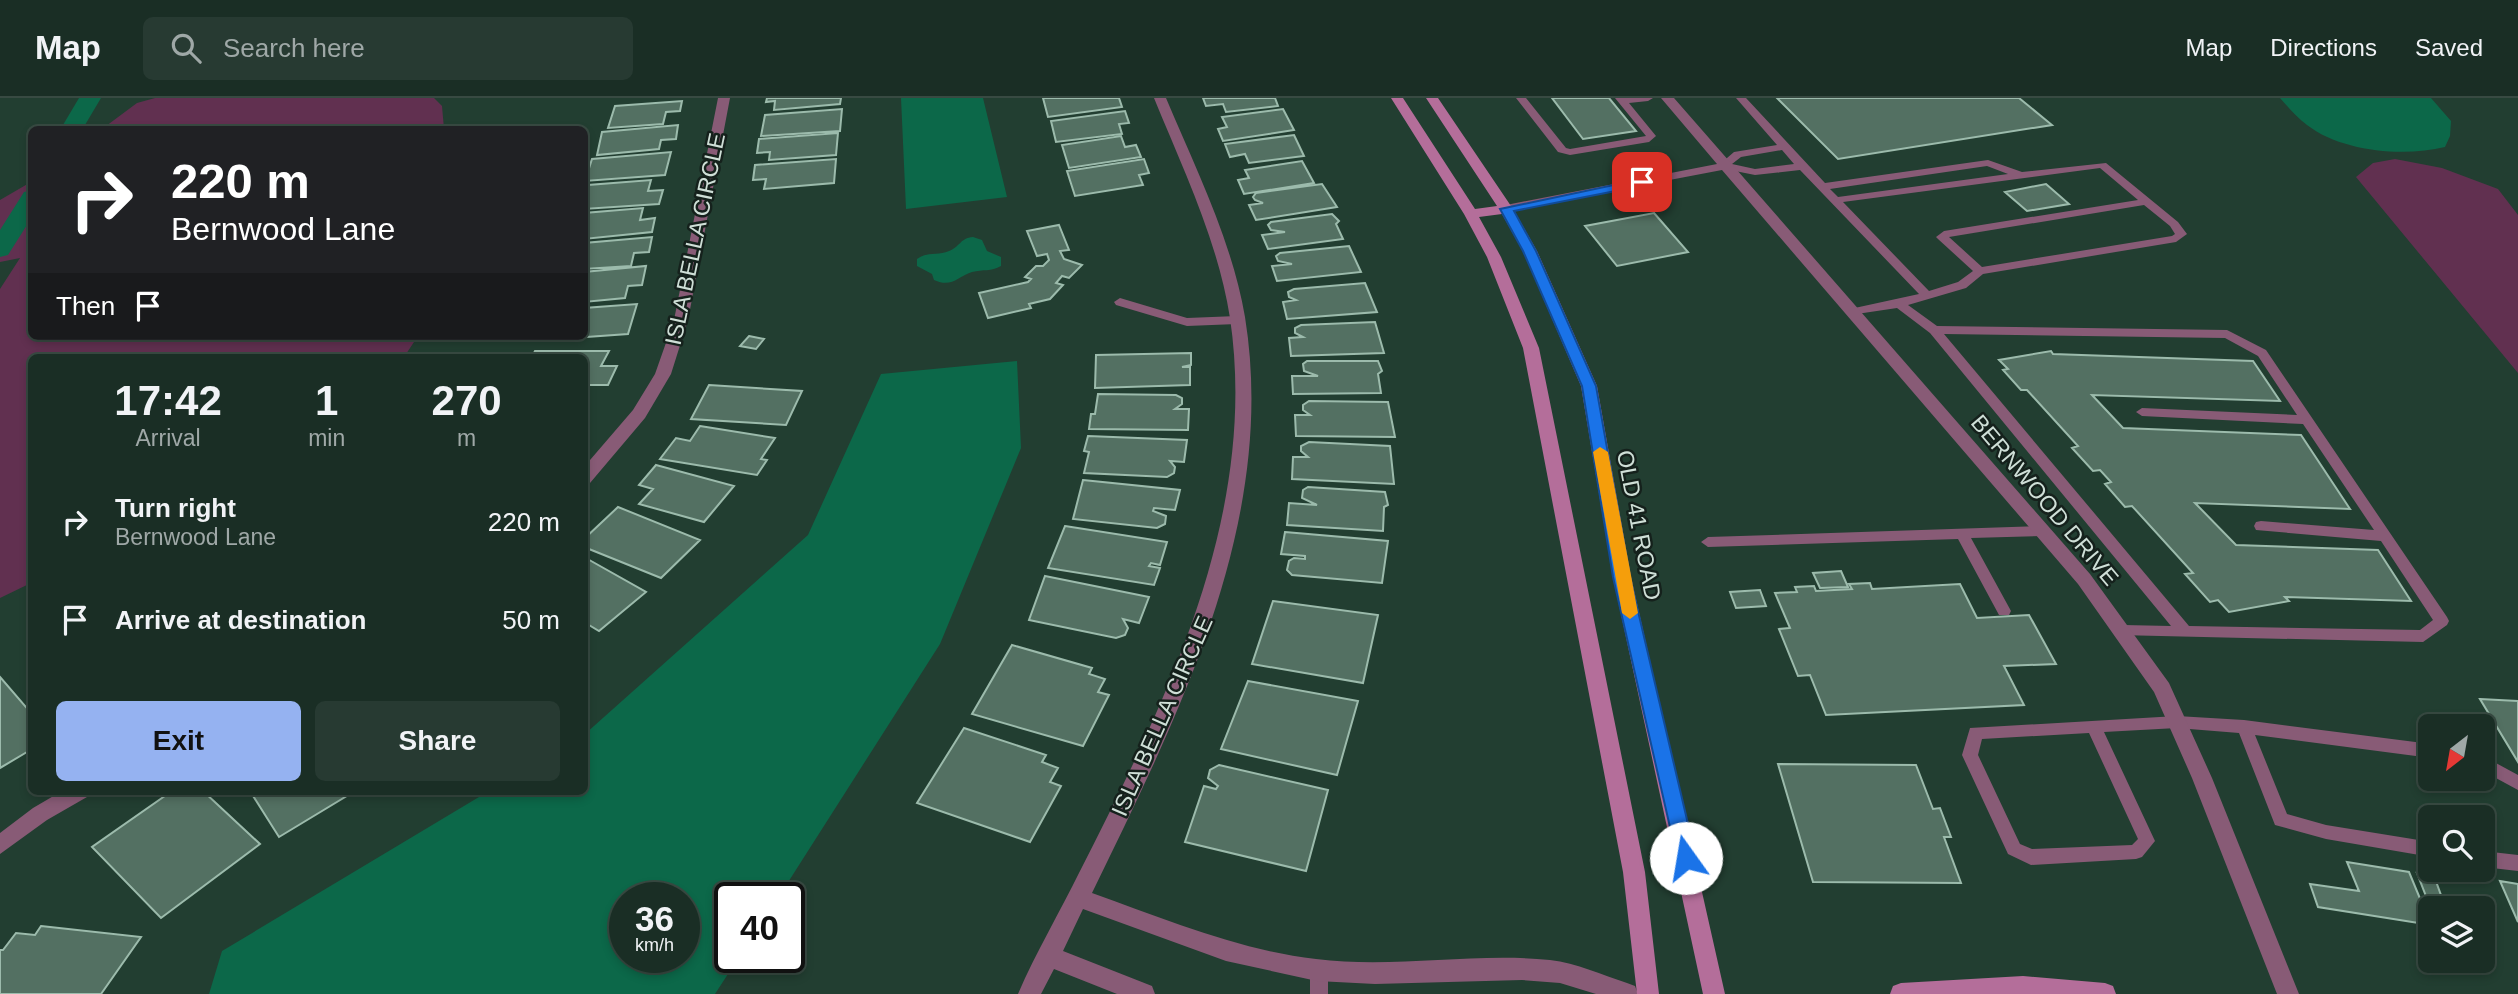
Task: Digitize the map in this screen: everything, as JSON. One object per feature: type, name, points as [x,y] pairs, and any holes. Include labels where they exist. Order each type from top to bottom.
[{"type":"street","name":"ISLA BELLA CIRCLE","points":[[588,474],[639,414],[663,374],[681,320],[724,98]]},
{"type":"street","name":"ISLA BELLA CIRCLE","points":[[1029,994],[1079,898],[1179,684],[1210,606],[1224,550],[1241,447],[1241,349],[1237,320],[1216,236],[1160,98]]},
{"type":"street","points":[[1397,98],[1472,214],[1494,257],[1531,348],[1634,872],[1648,994]]},
{"type":"street","name":"OLD 41 ROAD","points":[[1432,98],[1506,209],[1535,262],[1589,386],[1622,577],[1714,994]]},
{"type":"street","name":"BERNWOOD DRIVE","points":[[1667,98],[2042,531],[2123,631],[2162,688],[2288,994]]},
{"type":"street","points":[[1472,214],[1724,166]]},
{"type":"street","points":[[0,845],[40,814],[73,795]]},
{"type":"street","points":[[1079,898],[1214,947],[1268,962],[1319,970],[1553,971],[1627,994]]},
{"type":"street","points":[[1049,956],[1144,994]]},
{"type":"street","points":[[1901,994],[2023,986],[2105,994]]},
{"type":"lane","points":[[1521,98],[1562,150],[1570,152],[1648,139],[1651,136],[1621,100]]},
{"type":"lane","points":[[1621,100],[1648,98]]},
{"type":"lane","points":[[1741,98],[1784,147],[1927,296]]},
{"type":"lane","points":[[1724,166],[1738,153],[1784,147]]},
{"type":"lane","points":[[1824,187],[1988,163],[2020,175]]},
{"type":"lane","points":[[1836,200],[2102,165],[2174,224],[2181,234],[2176,239],[1980,271],[1962,285],[1899,304],[1854,312]]},
{"type":"lane","points":[[1724,166],[1755,172],[1803,166]]},
{"type":"lane","points":[[1980,271],[1942,237],[1948,233],[2144,202]]},
{"type":"lane","points":[[1120,302],[1187,322],[1237,320]]},
{"type":"lane","points":[[1899,304],[1934,330],[2185,632]]},
{"type":"lane","points":[[1934,330],[2227,334],[2262,353],[2442,621],[2423,636],[2123,631]]},
{"type":"lane","points":[[2142,412],[2308,420]]},
{"type":"lane","points":[[2261,526],[2385,536]]},
{"type":"lane","points":[[1708,542],[2042,531]]},
{"type":"lane","points":[[1962,534],[2004,611]]},
{"type":"lane","points":[[2094,727],[2147,841],[2136,852],[2031,857],[2014,849],[1970,755],[1976,733],[2177,722],[2244,727],[2295,737],[2400,744],[2418,748]]},
{"type":"lane","points":[[2244,727],[2281,820],[2326,832],[2418,848]]},
{"type":"lane","points":[[2496,770],[2518,783]]},
{"type":"lane","points":[[2495,860],[2518,863]]},
{"type":"lane","points":[[1319,970],[1319,994]]},
{"type":"shaded area","points":[[155,98],[434,98],[442,106],[444,126],[106,126],[137,103]]},
{"type":"shaded area","points":[[901,98],[983,98],[1007,197],[906,209]]},
{"type":"shaded area","points":[[2280,98],[2431,98],[2451,121],[2450,136],[2445,147],[2411,152],[2355,146],[2321,134],[2296,116]]},
{"type":"shaded area","points":[[2395,159],[2442,168],[2498,189],[2518,215],[2518,373],[2356,177],[2373,163]]},
{"type":"shaded area","points":[[28,184],[28,340],[415,340],[406,354],[28,354],[28,584],[0,598],[0,289],[20,258],[0,262],[0,200]]},
{"type":"shaded area","points":[[973,237],[982,240],[987,251],[1001,257],[1001,266],[972,272],[945,283],[934,280],[932,274],[917,266],[917,259],[949,251],[965,239]]},
{"type":"shaded area","points":[[1017,361],[1021,448],[940,644],[788,882],[714,882],[714,973],[729,973],[715,994],[209,994],[222,951],[482,795],[588,795],[588,731],[808,535],[881,374]]},
{"type":"building","points":[[767,98],[841,98],[840,104],[774,110],[775,101],[766,102]]},
{"type":"building","points":[[1043,98],[1119,98],[1122,107],[1048,117]]},
{"type":"building","points":[[1203,98],[1275,98],[1278,106],[1226,112],[1223,104],[1206,106]]},
{"type":"building","points":[[1552,98],[1609,98],[1636,131],[1583,139]]},
{"type":"building","points":[[1777,98],[2019,98],[2052,125],[1838,159]]},
{"type":"building","points":[[682,101],[680,111],[666,112],[663,124],[608,128],[615,106]]},
{"type":"building","points":[[842,109],[840,131],[761,136],[765,115]]},
{"type":"building","points":[[1283,109],[1294,130],[1223,141],[1218,129],[1227,127],[1222,117]]},
{"type":"building","points":[[1125,111],[1129,123],[1119,124],[1122,134],[1056,142],[1051,121]]},
{"type":"building","points":[[678,125],[676,139],[661,140],[659,149],[597,155],[602,132]]},
{"type":"building","points":[[838,133],[836,155],[769,160],[770,152],[757,153],[759,139]]},
{"type":"building","points":[[1294,135],[1304,156],[1249,163],[1245,154],[1230,157],[1225,144]]},
{"type":"building","points":[[1121,136],[1125,147],[1136,145],[1141,157],[1069,168],[1062,145]]},
{"type":"building","points":[[671,152],[665,175],[588,181],[592,159]]},
{"type":"building","points":[[836,159],[834,183],[764,189],[766,179],[753,180],[755,165]]},
{"type":"building","points":[[1144,159],[1149,173],[1139,175],[1143,185],[1075,196],[1067,171]]},
{"type":"building","points":[[1302,161],[1314,183],[1244,194],[1238,180],[1249,178],[1245,170]]},
{"type":"building","points":[[651,180],[648,191],[663,190],[659,204],[588,209],[588,185]]},
{"type":"building","points":[[1322,184],[1337,207],[1256,220],[1249,205],[1263,203],[1255,200],[1253,197],[1256,193]]},
{"type":"building","points":[[2046,184],[2069,204],[2027,211],[2005,192]]},
{"type":"building","points":[[643,208],[640,220],[655,218],[652,232],[588,239],[588,213]]},
{"type":"building","points":[[1654,213],[1688,252],[1617,266],[1585,226]]},
{"type":"building","points":[[1332,214],[1339,221],[1336,224],[1343,239],[1268,249],[1262,235],[1285,232],[1271,230],[1268,225],[1271,222]]},
{"type":"building","points":[[1059,225],[1069,250],[1060,251],[1064,259],[1082,265],[1069,278],[1062,276],[1056,283],[1063,285],[1050,299],[1029,304],[1031,308],[988,318],[979,293],[1028,282],[1031,279],[1025,277],[1036,266],[1043,266],[1049,260],[1047,254],[1037,256],[1027,231]]},
{"type":"building","points":[[652,237],[649,252],[634,253],[631,266],[588,269],[588,243]]},
{"type":"building","points":[[1349,246],[1361,272],[1277,281],[1272,266],[1292,264],[1278,261],[1276,256],[1280,253]]},
{"type":"building","points":[[646,266],[642,285],[628,286],[625,298],[588,302],[588,272]]},
{"type":"building","points":[[1365,283],[1377,312],[1287,319],[1283,302],[1296,300],[1289,297],[1288,292],[1294,289]]},
{"type":"building","points":[[637,304],[628,334],[588,337],[588,308]]},
{"type":"building","points":[[1375,322],[1384,353],[1291,356],[1289,338],[1303,337],[1295,333],[1295,328],[1301,325]]},
{"type":"building","points":[[749,336],[764,339],[756,349],[740,346]]},
{"type":"building","points":[[535,351],[609,351],[601,366],[617,366],[608,385],[588,385],[588,354],[534,354]]},
{"type":"building","points":[[2051,351],[2053,354],[2253,361],[2280,401],[2092,395],[2123,428],[2301,435],[2350,509],[2195,503],[2236,545],[2378,550],[2411,601],[2285,597],[2289,601],[2229,612],[2218,600],[2210,602],[2185,574],[2193,573],[2132,506],[2125,507],[2105,484],[2111,482],[2100,470],[2093,471],[2072,448],[2078,446],[2027,390],[2021,390],[2003,370],[2008,369],[1999,360]]},
{"type":"building","points":[[1191,353],[1191,365],[1182,367],[1190,367],[1190,385],[1095,388],[1096,355]]},
{"type":"building","points":[[1307,361],[1378,361],[1382,371],[1378,374],[1381,393],[1293,394],[1292,376],[1318,376],[1304,371],[1303,364]]},
{"type":"building","points":[[709,385],[802,391],[786,425],[691,419]]},
{"type":"building","points":[[1098,394],[1176,395],[1182,398],[1182,404],[1175,409],[1189,409],[1188,430],[1089,429]]},
{"type":"building","points":[[1309,401],[1388,402],[1395,437],[1296,436],[1295,415],[1310,415],[1303,410],[1303,405]]},
{"type":"building","points":[[700,426],[775,438],[761,459],[767,460],[757,475],[660,459],[676,438],[690,441]]},
{"type":"building","points":[[1088,436],[1187,440],[1184,462],[1170,461],[1175,467],[1174,473],[1167,477],[1084,473],[1089,452],[1084,451]]},
{"type":"building","points":[[1309,442],[1390,446],[1394,484],[1292,479],[1293,457],[1308,457],[1301,451],[1301,446]]},
{"type":"building","points":[[656,465],[734,486],[704,522],[639,504],[653,489],[639,485]]},
{"type":"building","points":[[1083,480],[1180,490],[1175,510],[1154,508],[1153,511],[1166,516],[1165,524],[1157,528],[1073,519]]},
{"type":"building","points":[[1308,487],[1385,492],[1388,505],[1384,507],[1383,531],[1287,525],[1289,503],[1317,505],[1302,498],[1303,490]]},
{"type":"building","points":[[618,507],[700,540],[661,578],[588,549],[588,535]]},
{"type":"building","points":[[1065,526],[1167,542],[1160,565],[1151,563],[1149,566],[1160,568],[1154,585],[1048,568]]},
{"type":"building","points":[[1285,532],[1388,541],[1382,583],[1292,575],[1287,570],[1289,561],[1294,558],[1305,559],[1305,556],[1281,554]]},
{"type":"building","points":[[588,559],[646,592],[599,631],[588,624]]},
{"type":"building","points":[[1841,571],[1848,587],[1820,588],[1813,573]]},
{"type":"building","points":[[1045,576],[1149,597],[1139,623],[1123,619],[1128,628],[1125,635],[1116,638],[1029,620]]},
{"type":"building","points":[[1870,583],[1872,589],[1960,584],[1977,618],[2029,615],[2056,664],[2004,666],[2024,705],[1826,715],[1810,675],[1798,676],[1779,629],[1790,628],[1775,593],[1797,592],[1795,587],[1814,586],[1816,591],[1852,589],[1849,584]]},
{"type":"building","points":[[1760,590],[1766,606],[1736,608],[1730,592]]},
{"type":"building","points":[[1273,601],[1378,615],[1363,683],[1252,664]]},
{"type":"building","points":[[1012,645],[1092,668],[1089,674],[1105,679],[1098,692],[1109,695],[1083,746],[972,714]]},
{"type":"building","points":[[0,677],[28,709],[28,751],[0,768]]},
{"type":"building","points":[[1248,681],[1358,701],[1337,775],[1221,749]]},
{"type":"building","points":[[2480,699],[2518,701],[2518,762],[2496,726],[2496,714],[2489,714]]},
{"type":"building","points":[[964,728],[1046,755],[1042,762],[1058,768],[1050,782],[1061,786],[1030,842],[917,803]]},
{"type":"building","points":[[1778,764],[1916,765],[1933,809],[1940,808],[1951,837],[1944,837],[1961,883],[1813,882]]},
{"type":"building","points":[[1219,765],[1328,790],[1306,871],[1185,842],[1204,786],[1216,789],[1218,786],[1208,778],[1210,770]]},
{"type":"building","points":[[166,795],[207,795],[260,844],[161,918],[92,847]]},
{"type":"building","points":[[253,795],[348,795],[279,837]]},
{"type":"building","points":[[2347,862],[2409,872],[2419,896],[2418,923],[2318,907],[2310,884],[2359,891]]},
{"type":"building","points":[[2500,881],[2518,884],[2518,922]]},
{"type":"building","points":[[2420,882],[2436,882],[2441,895],[2447,896],[2426,896]]},
{"type":"building","points":[[41,926],[141,937],[101,994],[0,994],[0,950],[3,950],[16,933],[35,935]]},
{"type":"waterway","points":[[73,126],[90,98]]},
{"type":"waterway","points":[[0,250],[28,204]]},
{"type":"slow traffic","points":[[1600,452],[1630,613]]},
{"type":"route","points":[[1642,182],[1506,209],[1530,251],[1589,386],[1622,577],[1686,858]]}]
